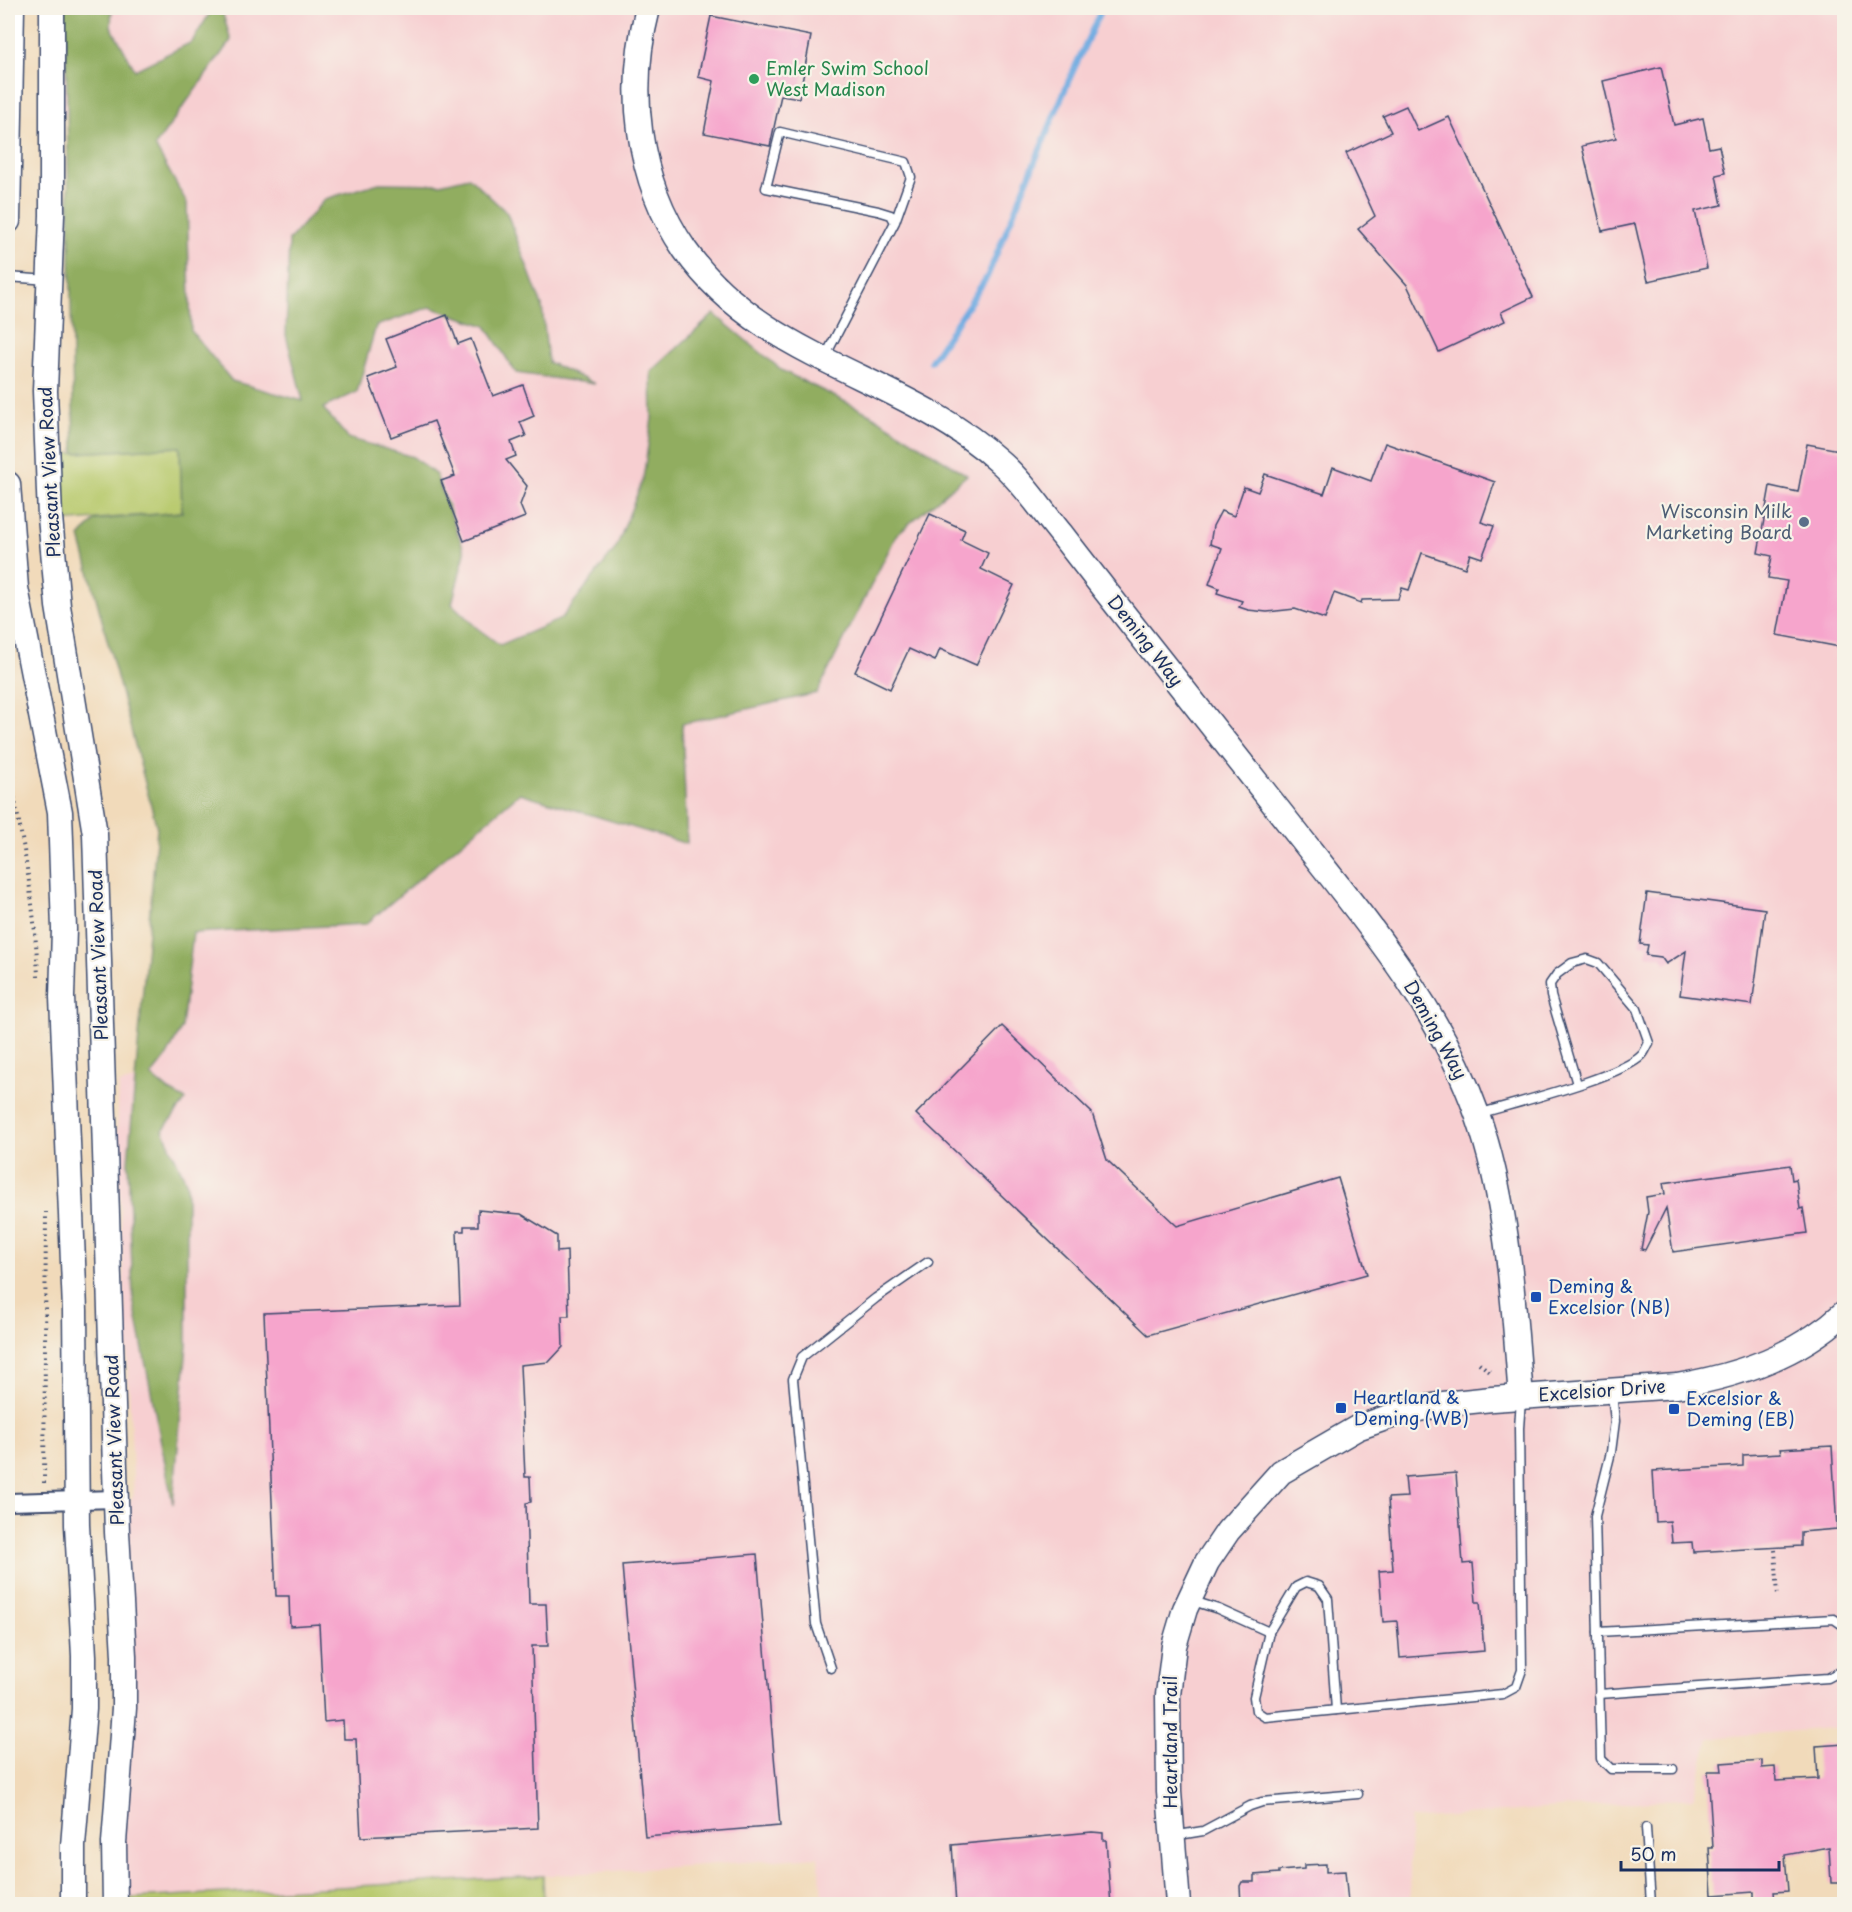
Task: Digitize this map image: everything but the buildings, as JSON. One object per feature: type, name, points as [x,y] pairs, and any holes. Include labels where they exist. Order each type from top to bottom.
[{"type":"main road","points":[[8,221],[12,8]]},
{"type":"main road","name":"Pleasant View Road","points":[[52,8],[52,215],[45,391],[50,517],[58,606],[95,834],[124,1708],[114,1843],[115,1905]]},
{"type":"main road","name":"Deming Way","points":[[648,8],[638,62],[636,92],[639,134],[646,162],[669,222],[698,267],[758,324],[823,360],[943,420],[1002,463],[1026,490],[1412,984],[1446,1042],[1478,1114],[1492,1161],[1503,1213],[1521,1397]]},
{"type":"main road","name":"Pleasant View Road","points":[[8,484],[16,588],[60,812],[64,928],[62,997],[75,1310],[76,1500],[84,1709],[73,1846],[73,1905]]},
{"type":"main road","name":"Excelsior Drive","points":[[1521,1397],[1677,1386],[1711,1380],[1744,1370],[1804,1342],[1845,1313]]},
{"type":"main road","name":"Heartland Trail","points":[[1178,1905],[1168,1695],[1174,1646],[1189,1600],[1207,1562],[1228,1531],[1281,1472],[1315,1450],[1357,1428],[1400,1413],[1443,1404],[1521,1397]]},
{"type":"street","points":[[8,1502],[116,1498]]},
{"type":"lane","points":[[823,360],[895,222],[911,177],[906,162],[780,132],[766,188],[878,211],[891,215],[895,222]]},
{"type":"lane","points":[[8,277],[48,280]]},
{"type":"lane","points":[[1478,1114],[1577,1083],[1622,1068],[1642,1055],[1649,1043],[1637,1009],[1598,963],[1587,959],[1572,963],[1557,974],[1550,984],[1551,996],[1577,1083]]},
{"type":"lane","points":[[831,1668],[816,1624],[793,1379],[801,1357],[876,1298],[928,1262]]},
{"type":"lane","points":[[1612,1390],[1615,1421],[1611,1452],[1595,1516],[1601,1759],[1611,1769],[1673,1769]]},
{"type":"lane","points":[[1336,1710],[1328,1599],[1319,1586],[1306,1582],[1296,1587],[1269,1632],[1254,1697],[1256,1711],[1264,1717],[1503,1694],[1516,1687],[1522,1670],[1518,1428],[1521,1397]]},
{"type":"lane","points":[[1189,1600],[1218,1609],[1269,1632]]},
{"type":"lane","points":[[1598,1632],[1834,1618],[1845,1626]]},
{"type":"lane","points":[[1599,1694],[1828,1678],[1841,1671],[1845,1665]]},
{"type":"lane","points":[[1173,1836],[1203,1831],[1262,1802],[1358,1794]]},
{"type":"lane","points":[[1646,1828],[1651,1905]]},
{"type":"path","points":[[8,768],[27,860],[36,930],[39,987]]},
{"type":"path","points":[[42,1502],[45,1464],[46,1203]]},
{"type":"path","points":[[1479,1363],[1490,1372]]},
{"type":"path","points":[[1775,1550],[1778,1596]]},
{"type":"shaded area","points":[[52,8],[1844,8],[1844,1727],[1709,1738],[1693,1798],[1410,1819],[1410,1904],[823,1904],[818,1857],[543,1876],[115,1899],[117,1526],[134,1494],[117,1136],[119,1084],[151,1076],[193,933],[366,923],[270,427],[191,330],[160,212],[47,95]]},
{"type":"green space","points":[[65,8],[112,8],[111,26],[135,70],[192,42],[213,8],[221,8],[231,40],[155,146],[187,203],[191,331],[232,381],[303,401],[286,335],[289,240],[325,199],[379,183],[440,184],[469,177],[507,213],[542,306],[548,362],[595,384],[516,373],[486,326],[430,307],[376,326],[357,392],[323,408],[348,438],[413,457],[436,475],[465,552],[452,604],[477,628],[500,645],[561,619],[616,548],[643,479],[652,418],[651,372],[714,314],[783,371],[872,415],[967,475],[897,534],[817,693],[682,724],[687,844],[520,793],[366,924],[193,933],[182,1027],[167,1056],[151,1076],[169,1091],[186,1100],[163,1130],[187,1184],[187,1344],[173,1504],[133,1299],[128,1162],[157,828],[80,537],[95,520],[182,512],[180,447],[74,453]]},
{"type":"green space","points":[[180,447],[182,512],[61,522],[59,454]]},
{"type":"green space","points":[[543,1876],[544,1904],[115,1904],[115,1899]]},
{"type":"waterway","points":[[931,361],[987,277],[1069,80],[1102,8]]},
{"type":"place","name":"Emler Swim School West Madison","points":[[754,79]]},
{"type":"place","name":"Wisconsin Milk Marketing Board","points":[[1804,522]]},
{"type":"place","name":"Deming & Excelsior (NB)","points":[[1536,1297]]},
{"type":"place","name":"Heartland & Deming (WB)","points":[[1341,1408]]},
{"type":"place","name":"Excelsior & Deming (EB)","points":[[1674,1409]]}]
